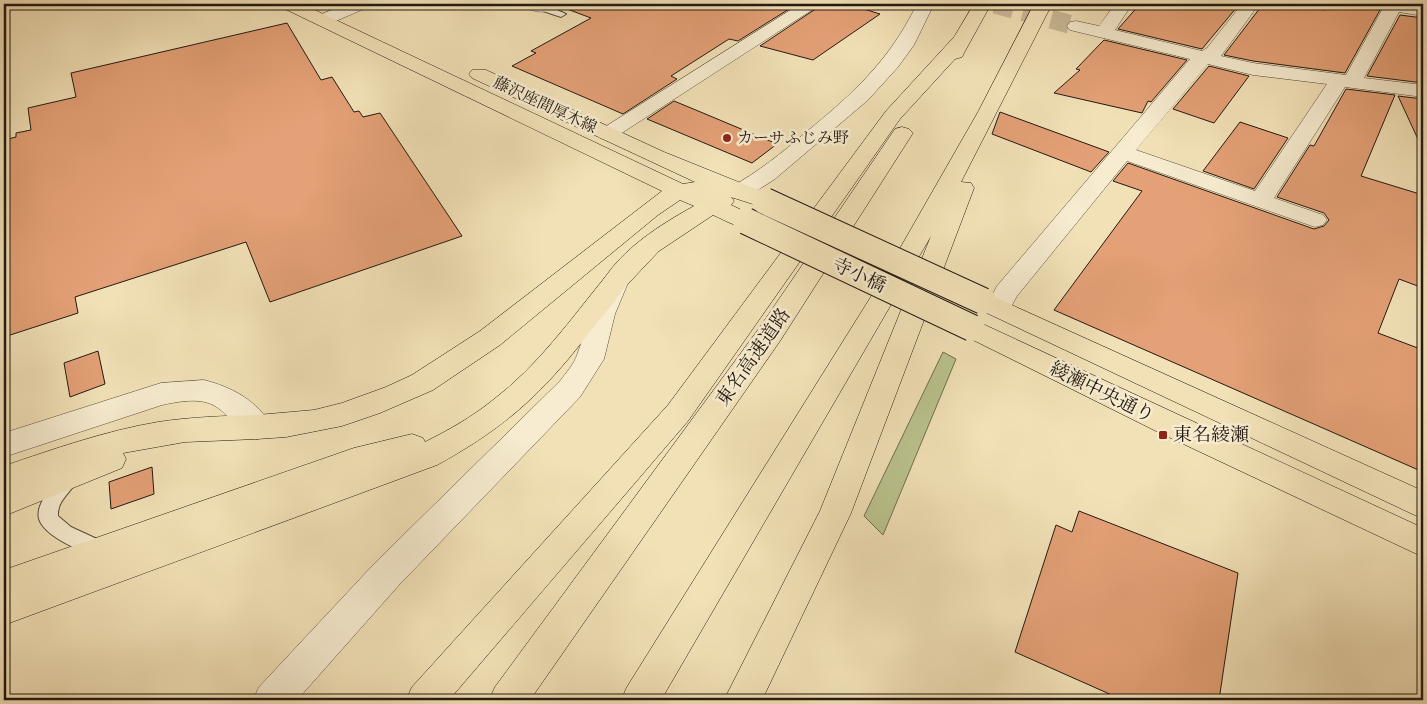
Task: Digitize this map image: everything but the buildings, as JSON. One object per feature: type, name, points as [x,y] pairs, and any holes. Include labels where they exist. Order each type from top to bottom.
[{"type":"main road","name":"藤沢座間厚木線","points":[[290,4],[338,10],[607,134],[735,191],[765,201]]},
{"type":"main road","name":"東名高速道路","points":[[508,700],[770,334],[964,38],[982,4]]},
{"type":"main road","points":[[640,700],[844,365],[937,204],[1019,52],[1042,4]]},
{"type":"main road","name":"藤沢座間厚木線","points":[[338,10],[711,206]]},
{"type":"main road","points":[[425,700],[678,413],[893,115],[964,38]]},
{"type":"main road","points":[[743,700],[835,514],[905,331],[1019,52]]},
{"type":"main road","points":[[4,479],[104,446],[154,435],[217,428],[281,427],[349,413],[381,401],[443,370],[471,352],[644,215],[680,191],[696,189],[735,191]]},
{"type":"main road","points":[[4,585],[112,558],[426,456],[454,442],[505,407],[542,371],[647,246],[686,219],[735,191]]},
{"type":"main road","name":"寺小橋","points":[[765,201],[990,304]]},
{"type":"main road","name":"寺小橋","points":[[711,206],[972,328]]},
{"type":"main road","name":"綾瀬中央通り","points":[[990,304],[1423,506]]},
{"type":"main road","name":"綾瀬中央通り","points":[[972,328],[1170,425],[1423,543]]},
{"type":"main road","points":[[4,503],[162,440],[217,428]]},
{"type":"main road","points":[[4,609],[112,558]]},
{"type":"street","points":[[607,134],[812,4]]},
{"type":"street","points":[[735,191],[773,170],[856,102],[898,56],[925,4]]},
{"type":"street","points":[[1105,31],[1123,4]]},
{"type":"street","points":[[990,304],[1006,292],[1198,62],[1214,52],[1251,4]]},
{"type":"street","points":[[1260,201],[1346,82],[1390,4],[1418,8]]},
{"type":"street","points":[[1076,26],[1105,31],[1253,69],[1423,91]]},
{"type":"street","points":[[1122,152],[1315,220]]},
{"type":"street","points":[[272,700],[387,574],[576,381],[590,359],[602,314],[615,282]]},
{"type":"street","points":[[4,445],[161,394],[187,389],[210,391],[226,399],[257,427]]},
{"type":"lane","points":[[541,5],[561,14]]},
{"type":"lane","points":[[71,477],[52,498],[48,510],[51,525],[66,536],[112,558]]},
{"type":"green space","points":[[943,352],[956,359],[883,535],[864,516]]},
{"type":"tunnel","points":[[995,4],[1076,26]]},
{"type":"place","name":"カーサふじみ野","points":[[727,138]]},
{"type":"place","name":"東名綾瀬","points":[[1163,435]]}]
